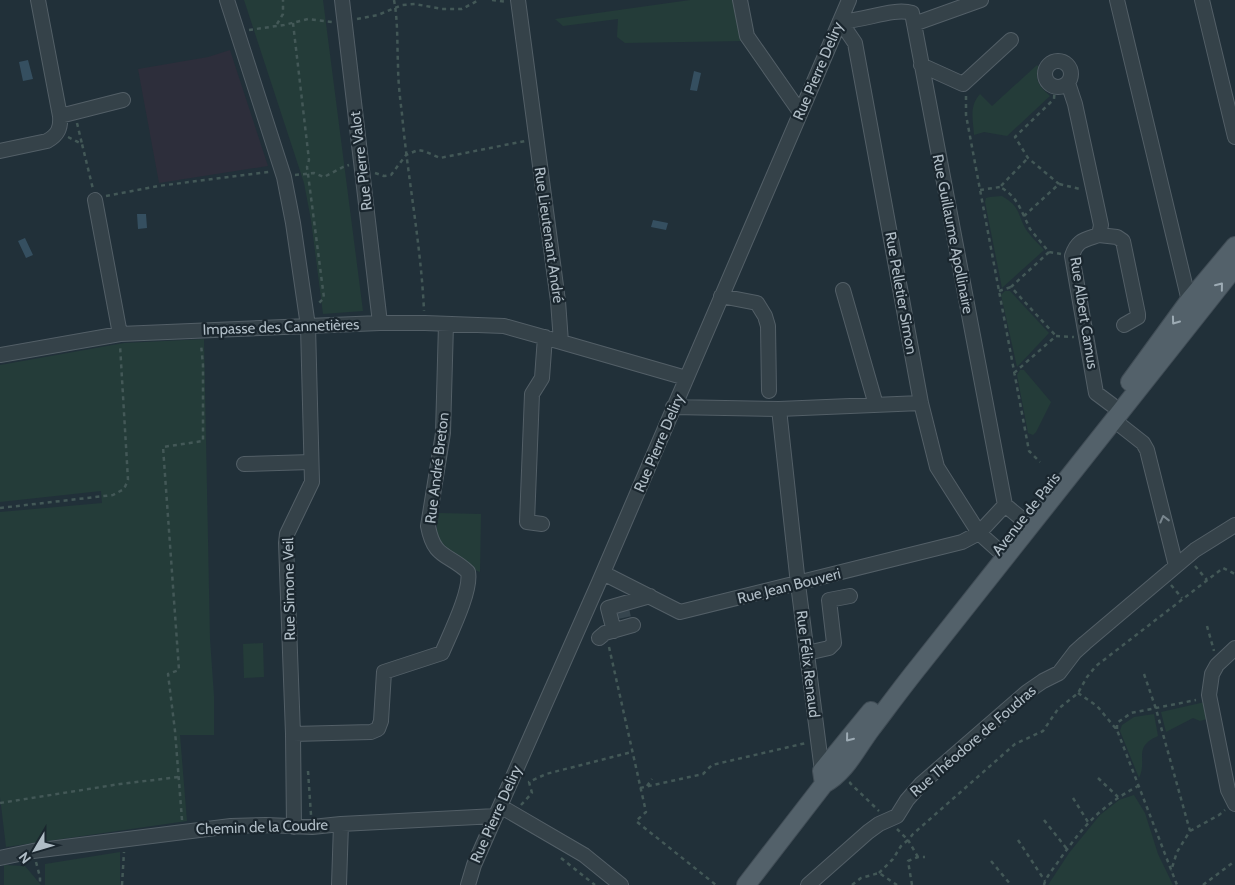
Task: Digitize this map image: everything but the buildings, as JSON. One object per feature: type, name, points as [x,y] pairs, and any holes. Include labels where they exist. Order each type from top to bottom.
[{"type":"main road","name":"Avenue de Paris","points":[[823,778],[836,778],[920,665],[1089,450],[1189,301],[1235,246]]},
{"type":"main road","name":"Avenue de Paris","points":[[746,885],[823,778],[1022,519],[1114,413],[1235,267]]},
{"type":"street","points":[[0,151],[47,141],[59,132],[61,122],[38,0]]},
{"type":"street","name":"Rue Simone Veil","points":[[227,0],[293,223],[308,326],[312,482],[287,534],[286,543],[293,734],[294,826]]},
{"type":"street","name":"Rue Pierre Valot","points":[[342,0],[380,323]]},
{"type":"street","name":"Rue Lieutenant André","points":[[518,0],[558,301],[561,342]]},
{"type":"street","points":[[740,0],[747,36],[800,112]]},
{"type":"street","name":"Rue Pierre Deliry","points":[[468,885],[470,874],[603,573],[849,0]]},
{"type":"street","points":[[840,21],[851,21],[906,11],[912,13],[914,24],[981,0]]},
{"type":"street","points":[[1117,0],[1189,301]]},
{"type":"street","points":[[1202,0],[1235,137]]},
{"type":"street","name":"Rue Pelletier Simon","points":[[840,21],[855,42],[921,403],[937,467],[979,533],[998,550]]},
{"type":"street","name":"Rue Guillaume Apollinaire","points":[[914,24],[1004,505]]},
{"type":"street","points":[[922,65],[963,84],[1011,40]]},
{"type":"street","points":[[1062,85],[1075,104],[1102,225],[1099,235],[1117,236],[1123,241],[1138,314],[1138,317],[1124,325]]},
{"type":"street","points":[[60,116],[124,100]]},
{"type":"street","points":[[95,200],[120,334]]},
{"type":"street","name":"Rue Albert Camus","points":[[1099,235],[1083,240],[1075,247],[1072,256],[1096,393],[1143,443],[1147,450],[1182,561]]},
{"type":"street","points":[[843,290],[876,405]]},
{"type":"street","points":[[721,296],[757,303],[765,316],[768,326],[769,391]]},
{"type":"street","name":"Impasse des Cannetières","points":[[0,355],[120,334],[380,323],[504,326],[561,342]]},
{"type":"street","name":"Rue André Breton","points":[[293,734],[370,732],[378,729],[381,721],[384,672],[442,653],[467,591],[470,579],[468,572],[436,550],[430,540],[428,526],[444,432],[446,324]]},
{"type":"street","points":[[542,524],[527,522],[532,394],[542,378],[545,336]]},
{"type":"street","points":[[561,342],[686,378]]},
{"type":"street","points":[[673,407],[778,408],[921,403]]},
{"type":"street","name":"Rue Félix Renaud","points":[[778,408],[823,778]]},
{"type":"street","points":[[244,464],[311,462]]},
{"type":"street","points":[[979,533],[1004,505],[1022,519]]},
{"type":"street","name":"Rue Théodore de Foudras","points":[[808,885],[868,832],[879,824],[897,816],[907,800],[921,784],[1027,692],[1059,673],[1080,648],[1195,550],[1235,525]]},
{"type":"street","name":"Rue Jean Bouveri","points":[[603,573],[680,612],[962,542],[979,533]]},
{"type":"street","points":[[614,631],[608,608],[650,596]]},
{"type":"street","points":[[806,647],[829,648],[834,642],[829,600],[850,596]]},
{"type":"street","points":[[599,638],[605,633],[633,626]]},
{"type":"street","points":[[1234,804],[1228,790],[1210,695],[1212,674],[1217,665],[1235,648]]},
{"type":"street","points":[[498,811],[515,815],[584,855],[616,884]]},
{"type":"street","name":"Chemin de la Coudre","points":[[0,858],[33,851],[231,826],[312,827],[498,811]]},
{"type":"street","points":[[339,885],[341,824]]},
{"type":"path","points":[[276,25],[283,14],[283,0]]},
{"type":"path","points":[[394,0],[396,7],[398,76],[406,155],[420,251],[425,323]]},
{"type":"path","points":[[238,33],[308,19],[335,22],[369,18],[396,7],[415,4],[442,9],[462,9],[479,0]]},
{"type":"path","points":[[293,23],[309,160],[308,174],[324,298],[318,304]]},
{"type":"path","points":[[963,84],[966,96],[966,115],[1029,451],[1040,462]]},
{"type":"path","points":[[1062,85],[1054,99],[1015,137],[1028,158],[1059,184],[1082,189],[1093,187]]},
{"type":"path","points":[[74,111],[95,200],[105,196],[158,186],[278,174],[314,174],[324,177],[348,165],[384,176],[391,175],[406,155],[418,150],[440,158],[536,139]]},
{"type":"path","points":[[59,132],[82,144]]},
{"type":"path","points":[[980,190],[1000,187],[1028,158]]},
{"type":"path","points":[[1024,216],[1059,184]]},
{"type":"path","points":[[1000,187],[1009,192],[1016,200],[1030,229],[1049,252],[1072,256]]},
{"type":"path","points":[[999,291],[1011,287],[1049,252]]},
{"type":"path","points":[[1011,287],[1056,336]]},
{"type":"path","points":[[182,831],[179,777],[168,674],[179,670],[163,448],[203,441],[203,365],[200,330]]},
{"type":"path","points":[[0,508],[113,495],[124,490],[128,480],[120,334]]},
{"type":"path","points":[[1014,373],[1056,336],[1087,337]]},
{"type":"path","points":[[1182,561],[1207,580]]},
{"type":"path","points":[[852,885],[861,878],[879,873],[893,860],[901,846],[1015,744],[1043,731],[1058,709],[1078,694],[1087,677],[1096,666],[1223,568],[1235,574]]},
{"type":"path","points":[[1164,577],[1183,599]]},
{"type":"path","points":[[599,638],[608,643],[646,812],[636,821],[716,885]]},
{"type":"path","points":[[1144,674],[1156,709],[1190,831]]},
{"type":"path","points":[[1078,694],[1097,706],[1117,730],[1177,885]]},
{"type":"path","points":[[1117,730],[1117,723],[1131,713],[1156,709],[1210,695]]},
{"type":"path","points":[[640,788],[703,774],[712,765],[808,743]]},
{"type":"path","points":[[515,815],[523,801],[532,793],[529,782],[546,774],[632,752]]},
{"type":"path","points":[[855,775],[850,783],[908,840],[918,857]]},
{"type":"path","points":[[0,802],[179,777]]},
{"type":"path","points":[[1098,778],[1118,797]]},
{"type":"path","points":[[646,787],[652,779]]},
{"type":"path","points":[[1018,840],[1044,883],[1067,849],[1098,812],[1118,797],[1138,786]]},
{"type":"path","points":[[1073,798],[1089,822]]},
{"type":"path","points":[[1171,871],[1176,852],[1190,831],[1219,815],[1234,804]]},
{"type":"path","points":[[1044,820],[1067,849]]},
{"type":"path","points":[[122,885],[124,839]]},
{"type":"path","points":[[33,851],[40,877],[40,885]]},
{"type":"path","points":[[912,885],[908,861],[918,857],[925,857]]},
{"type":"path","points":[[561,858],[595,885]]},
{"type":"path","points":[[991,861],[1011,885]]},
{"type":"path","points":[[1203,885],[1235,861]]},
{"type":"path","points":[[879,873],[897,885]]},
{"type":"shaded area","points":[[230,50],[268,166],[159,183],[138,69],[208,57]]},
{"type":"shaded area","points":[[28,60],[33,79],[23,81],[19,62]]},
{"type":"shaded area","points":[[694,71],[701,73],[697,91],[690,90]]},
{"type":"shaded area","points":[[137,214],[146,214],[147,228],[138,229]]},
{"type":"shaded area","points":[[653,220],[668,223],[666,230],[651,227]]},
{"type":"shaded area","points":[[25,238],[33,255],[26,258],[18,241]]},
{"type":"green space","points":[[244,0],[323,0],[363,311],[323,314],[311,220],[304,183]]},
{"type":"green space","points":[[690,0],[735,0],[745,41],[625,43],[617,37],[618,19],[563,26],[555,19]]},
{"type":"green space","points":[[1037,65],[1039,67],[1037,80],[1050,96],[1007,136],[984,132],[974,135],[973,108],[980,94],[992,106]]},
{"type":"green space","points":[[1002,196],[1015,207],[1025,228],[1044,250],[1002,288],[985,202],[986,198]]},
{"type":"green space","points":[[1005,291],[1010,291],[1049,333],[1017,367],[1001,295]]},
{"type":"green space","points":[[204,339],[210,639],[214,696],[214,735],[180,735],[187,821],[6,847],[0,797],[0,512],[102,503],[101,491],[0,502],[0,365],[124,343]]},
{"type":"green space","points":[[1020,370],[1024,370],[1051,402],[1033,435],[1028,433],[1017,375]]},
{"type":"green space","points":[[439,513],[481,514],[480,572],[453,561],[447,556],[436,532]]},
{"type":"green space","points":[[263,643],[264,677],[244,678],[243,644]]},
{"type":"green space","points":[[1205,702],[1207,719],[1200,721],[1193,718],[1166,732],[1161,712]]},
{"type":"green space","points":[[1154,714],[1158,736],[1150,740],[1143,749],[1139,778],[1120,731],[1122,725],[1134,717]]},
{"type":"green space","points":[[1134,795],[1145,813],[1158,854],[1173,885],[1048,885],[1069,853],[1100,815],[1119,800]]},
{"type":"green space","points":[[120,852],[120,885],[45,885],[45,864]]},
{"type":"green space","points":[[4,865],[25,866],[41,885],[4,885]]},
{"type":"tunnel","points":[[621,604],[626,627]]}]
